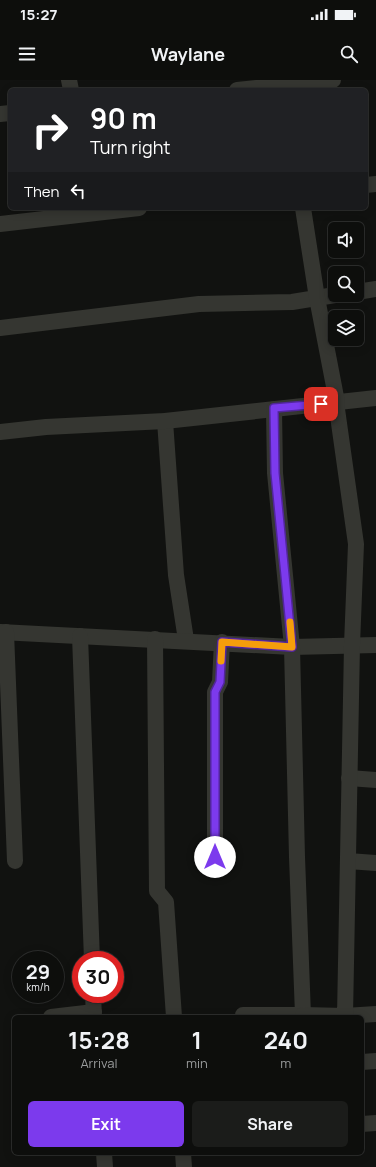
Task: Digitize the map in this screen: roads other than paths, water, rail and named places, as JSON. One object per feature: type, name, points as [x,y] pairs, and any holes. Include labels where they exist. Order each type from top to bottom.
[{"type":"street","points":[[257,88],[333,80]]},
{"type":"street","points":[[0,224],[122,210]]},
{"type":"street","points":[[303,210],[317,298],[337,402],[356,544],[352,645],[345,1015]]},
{"type":"street","points":[[364,291],[376,289]]},
{"type":"street","points":[[0,328],[199,304],[292,302],[328,296]]},
{"type":"street","points":[[0,432],[46,427],[165,421],[376,398]]},
{"type":"street","points":[[274,408],[275,473],[292,647],[297,857],[303,1015]]},
{"type":"street","points":[[165,421],[176,575],[186,640]]},
{"type":"street","points":[[15,861],[3,632],[186,640],[292,647],[376,645]]},
{"type":"street","points":[[80,636],[92,951]]},
{"type":"street","points":[[155,639],[158,891],[166,902],[174,1015]]},
{"type":"street","points":[[215,857],[215,692],[220,682],[222,642]]},
{"type":"street","points":[[349,778],[376,780]]},
{"type":"street","points":[[348,862],[376,863]]},
{"type":"street","points":[[93,1003],[94,1015]]},
{"type":"street","points":[[360,1015],[376,1014]]},
{"type":"street","points":[[364,1062],[376,1061]]},
{"type":"street","points":[[364,1124],[376,1123]]},
{"type":"street","points":[[104,1155],[106,1167]]},
{"type":"street","points":[[183,1155],[184,1167]]}]
